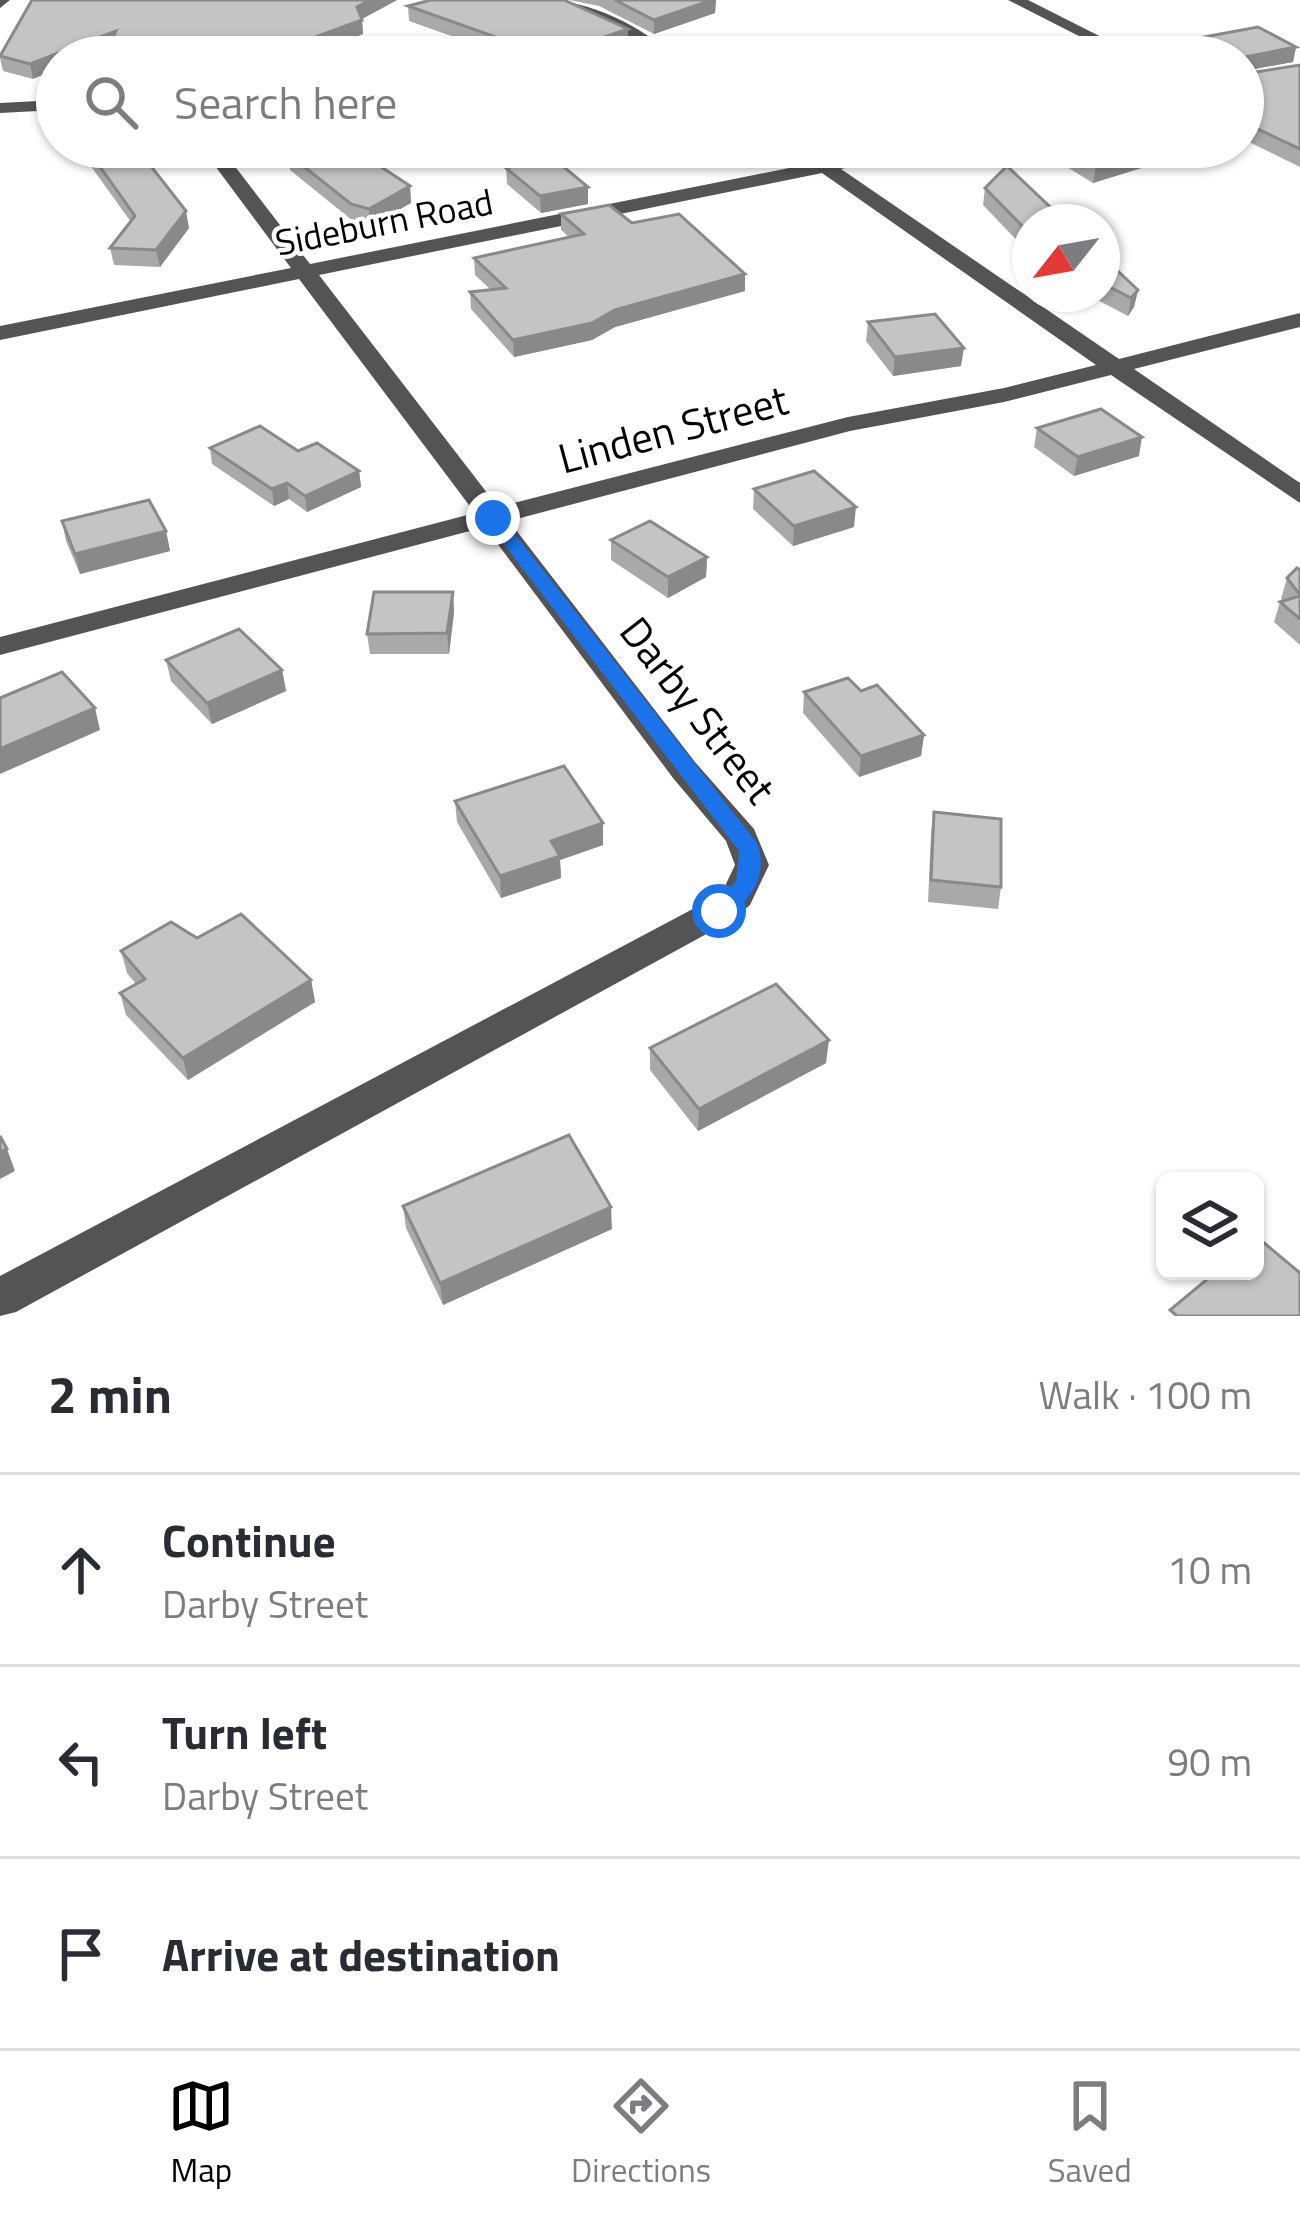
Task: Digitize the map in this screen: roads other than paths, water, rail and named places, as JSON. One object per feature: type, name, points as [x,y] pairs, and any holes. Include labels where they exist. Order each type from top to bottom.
[{"type":"street","points":[[553,0],[636,36]]},
{"type":"street","points":[[1016,0],[1090,36]]},
{"type":"street","points":[[0,108],[36,106]]},
{"type":"street","name":"Darby Street","points":[[0,1298],[719,911],[746,885],[752,865],[742,837],[684,770],[225,168]]},
{"type":"street","name":"Sideburn Road","points":[[0,333],[815,168]]},
{"type":"street","points":[[828,168],[1300,495]]},
{"type":"street","name":"Linden Street","points":[[0,646],[848,424],[1118,368],[1300,320]]}]
